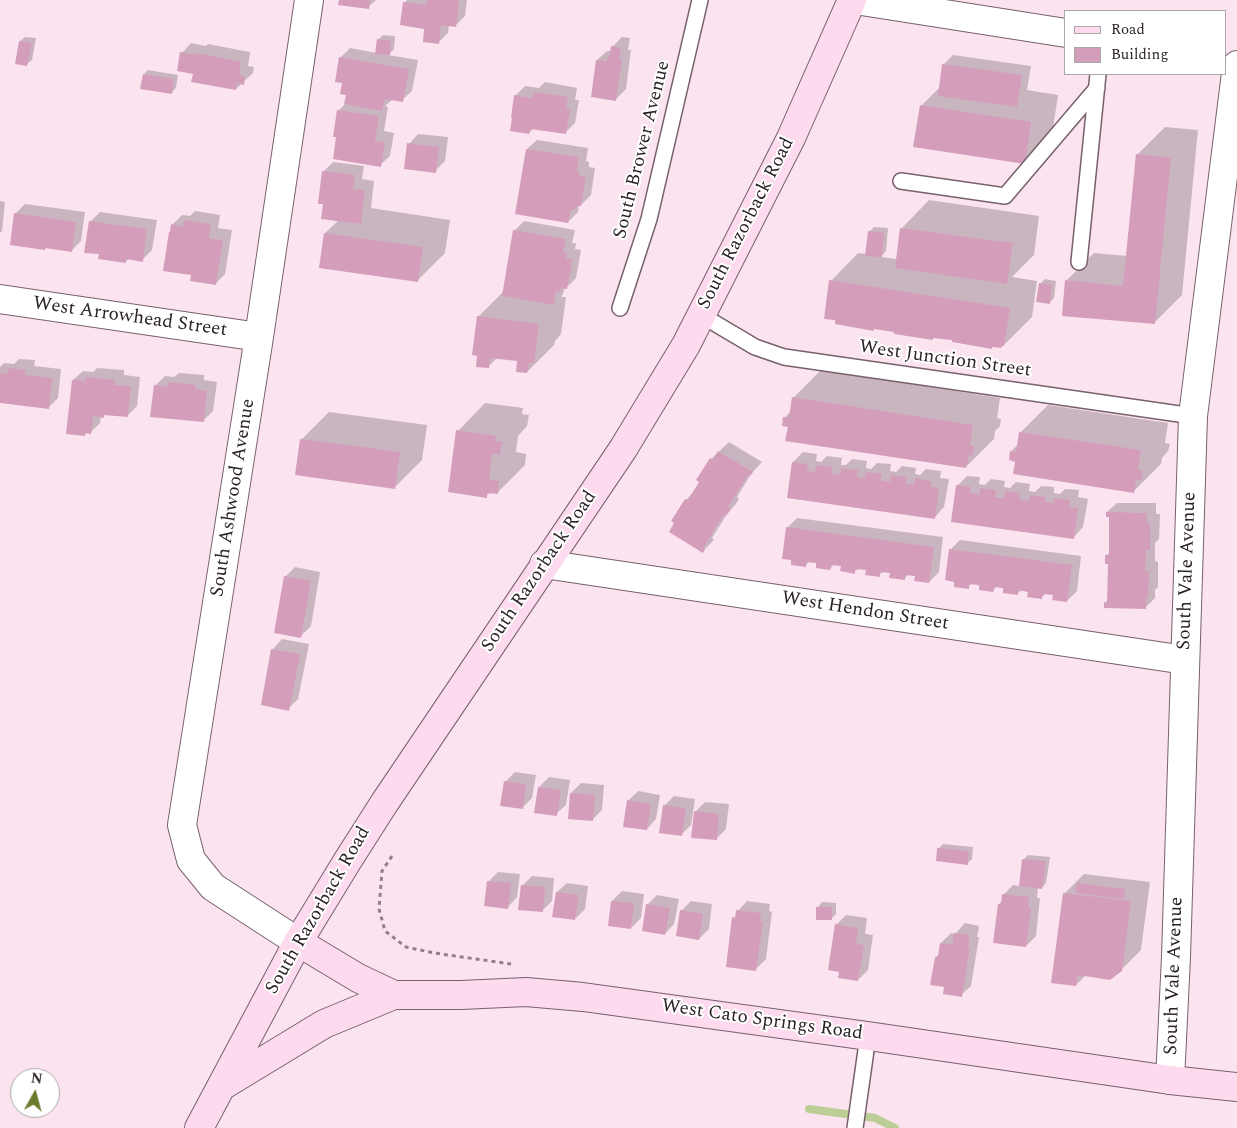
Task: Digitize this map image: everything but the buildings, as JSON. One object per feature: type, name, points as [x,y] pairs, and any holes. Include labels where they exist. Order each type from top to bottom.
[{"type":"main road","name":"South Razorback Road","points":[[199,1128],[298,942],[348,860],[622,449],[686,346],[790,138],[853,0]]},
{"type":"main road","name":"West Cato Springs Road","points":[[298,942],[358,978],[394,995],[526,992],[583,997],[1170,1080],[1237,1086]]},
{"type":"main road","points":[[221,1087],[324,1024],[394,995]]},
{"type":"street","name":"South Ashwood Avenue","points":[[298,942],[213,888],[191,860],[182,825],[259,337],[309,0]]},
{"type":"street","points":[[853,0],[1064,33]]},
{"type":"street","name":"South Vale Avenue","points":[[1170,1080],[1193,416],[1237,65]]},
{"type":"street","name":"West Arrowhead Street","points":[[0,299],[259,337]]},
{"type":"street","name":"West Hendon Street","points":[[544,564],[1185,660]]},
{"type":"lane","name":"South Brower Avenue","points":[[620,308],[649,219],[700,0]]},
{"type":"lane","points":[[901,180],[1005,196],[1098,81]]},
{"type":"lane","points":[[1079,262],[1098,81]]},
{"type":"lane","name":"West Junction Street","points":[[702,315],[755,347],[784,357],[1193,416]]},
{"type":"lane","points":[[855,1128],[868,1036]]},
{"type":"waterway","points":[[809,1109],[875,1118],[895,1128]]}]
